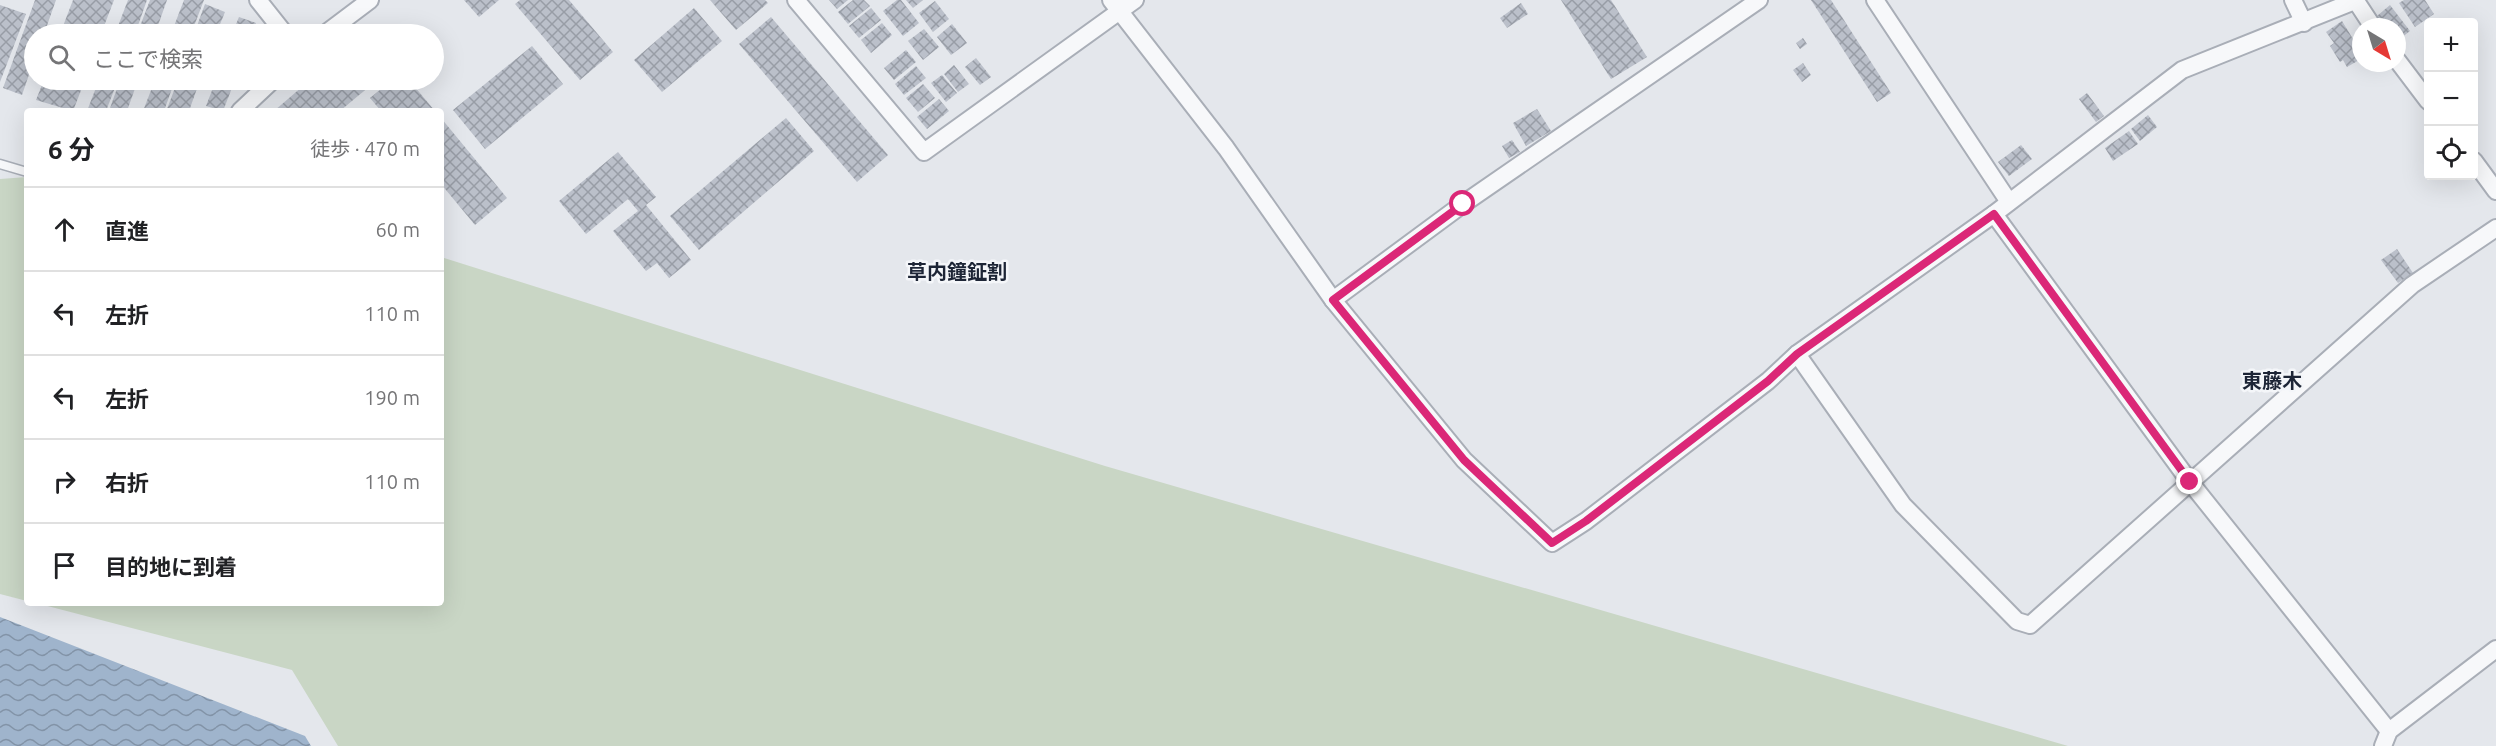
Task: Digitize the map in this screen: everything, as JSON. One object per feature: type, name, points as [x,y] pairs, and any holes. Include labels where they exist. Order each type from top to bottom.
[{"type":"street","points":[[258,0],[277,24]]},
{"type":"street","points":[[338,24],[370,0]]},
{"type":"street","points":[[796,0],[924,152],[1116,5],[1135,0]]},
{"type":"street","points":[[1333,300],[1463,204],[1759,0]]},
{"type":"street","points":[[1875,0],[2009,202]]},
{"type":"street","points":[[2293,0],[2304,23]]},
{"type":"street","points":[[1116,5],[1226,148],[1333,300],[1464,460],[1552,543],[1586,521],[1768,381],[1797,354],[1994,214],[2182,70],[2212,56],[2304,23],[2356,0],[2367,18]]},
{"type":"street","points":[[2406,72],[2424,96]]},
{"type":"street","points":[[243,108],[262,90]]},
{"type":"street","points":[[2478,166],[2496,191]]},
{"type":"street","points":[[1994,214],[2190,482],[2386,739],[2496,649]]},
{"type":"street","points":[[1797,354],[1903,505],[2017,621],[2030,625],[2412,285],[2496,228]]},
{"type":"lane","points":[[0,164],[24,171]]},
{"type":"green space","points":[[24,177],[24,600],[0,594],[0,179]]},
{"type":"green space","points":[[444,258],[1105,466],[2068,746],[338,746],[292,670],[47,606],[444,606]]},
{"type":"water","points":[[0,617],[305,736],[311,746],[0,746]]},
{"type":"building","points":[[35,0],[56,0],[48,24],[26,24]]},
{"type":"building","points":[[73,0],[114,0],[105,24],[64,24]]},
{"type":"building","points":[[128,0],[147,0],[139,24],[119,24]]},
{"type":"building","points":[[150,0],[167,0],[159,24],[141,24]]},
{"type":"building","points":[[184,0],[204,0],[195,24],[175,24]]},
{"type":"building","points":[[464,0],[499,0],[479,17]]},
{"type":"building","points":[[520,0],[569,0],[613,52],[580,80],[515,4]]},
{"type":"building","points":[[710,0],[765,0],[768,3],[736,30]]},
{"type":"building","points":[[829,0],[848,0],[837,9]]},
{"type":"building","points":[[853,0],[864,0],[870,6],[848,24],[838,12]]},
{"type":"building","points":[[897,0],[901,0],[919,23],[903,36],[883,11]]},
{"type":"building","points":[[906,0],[923,0],[913,8]]},
{"type":"building","points":[[1561,0],[1611,0],[1647,57],[1611,79]]},
{"type":"building","points":[[1811,0],[1831,0],[1891,93],[1877,102]]},
{"type":"building","points":[[2404,0],[2425,0],[2434,14],[2424,18],[2424,21],[2415,27],[2399,3]]},
{"type":"building","points":[[935,1],[949,19],[933,32],[919,13]]},
{"type":"building","points":[[1521,3],[1528,14],[1507,28],[1500,18]]},
{"type":"building","points":[[205,4],[225,12],[220,24],[198,24]]},
{"type":"building","points":[[0,5],[26,14],[0,82]]},
{"type":"building","points":[[2390,5],[2400,18],[2379,18],[2377,16]]},
{"type":"building","points":[[694,8],[722,41],[662,92],[634,60]]},
{"type":"building","points":[[871,8],[881,20],[859,38],[849,26]]},
{"type":"building","points":[[239,17],[256,23],[256,24],[236,24]]},
{"type":"building","points":[[771,17],[888,155],[857,182],[739,44]]},
{"type":"building","points":[[2342,21],[2352,37],[2352,64],[2347,67],[2343,60],[2340,62],[2330,46],[2334,43],[2326,32]]},
{"type":"building","points":[[882,23],[892,35],[871,53],[861,40]]},
{"type":"building","points":[[952,24],[967,43],[951,55],[937,37]]},
{"type":"building","points":[[924,29],[939,47],[923,60],[908,41]]},
{"type":"building","points":[[24,30],[24,89],[22,95],[3,88]]},
{"type":"building","points":[[1803,38],[1807,44],[1800,49],[1796,43]]},
{"type":"building","points":[[532,46],[563,84],[485,149],[453,110]]},
{"type":"building","points":[[906,50],[916,62],[894,80],[884,68]]},
{"type":"building","points":[[976,58],[991,77],[980,85],[965,67]]},
{"type":"building","points":[[1803,63],[1811,75],[1802,82],[1793,70]]},
{"type":"building","points":[[954,65],[969,84],[958,92],[944,74]]},
{"type":"building","points":[[916,66],[926,78],[904,95],[895,84]]},
{"type":"building","points":[[942,75],[957,93],[946,102],[931,83]]},
{"type":"building","points":[[923,84],[935,98],[918,112],[906,98]]},
{"type":"building","points":[[40,90],[81,90],[74,108],[63,108],[36,100]]},
{"type":"building","points":[[95,90],[114,90],[107,108],[88,108]]},
{"type":"building","points":[[116,90],[134,90],[128,108],[110,108]]},
{"type":"building","points":[[151,90],[171,90],[165,108],[144,108]]},
{"type":"building","points":[[174,90],[196,90],[190,108],[167,108]]},
{"type":"building","points":[[212,90],[231,90],[224,108],[206,106]]},
{"type":"building","points":[[298,90],[365,90],[344,108],[277,108]]},
{"type":"building","points":[[380,90],[417,90],[432,108],[378,108],[370,98]]},
{"type":"building","points":[[2087,93],[2104,116],[2096,122],[2079,99]]},
{"type":"building","points":[[939,99],[949,111],[927,129],[917,117]]},
{"type":"building","points":[[1537,109],[1551,131],[1526,146],[1513,123]]},
{"type":"building","points":[[2148,115],[2157,127],[2140,141],[2131,129]]},
{"type":"building","points":[[786,118],[814,151],[699,250],[670,216]]},
{"type":"building","points":[[444,122],[507,198],[475,225],[444,188]]},
{"type":"building","points":[[2129,131],[2138,144],[2113,161],[2105,148]]},
{"type":"building","points":[[1512,140],[1520,152],[1509,158],[1502,146]]},
{"type":"building","points":[[2021,145],[2032,159],[2009,176],[1998,162]]},
{"type":"building","points":[[618,152],[656,197],[646,205],[691,260],[669,278],[657,263],[646,271],[613,231],[638,211],[628,199],[586,234],[559,201]]},
{"type":"building","points":[[2397,249],[2413,273],[2398,283],[2381,260]]},
{"type":"district","name":"草内鐘鉦割","points":[[957,272]]},
{"type":"district","name":"東藤木","points":[[2272,381]]},
{"type":"route","points":[[1463,204],[1333,300],[1464,460],[1552,543],[1586,521],[1768,381],[1797,354],[1994,214],[2190,482]]}]
